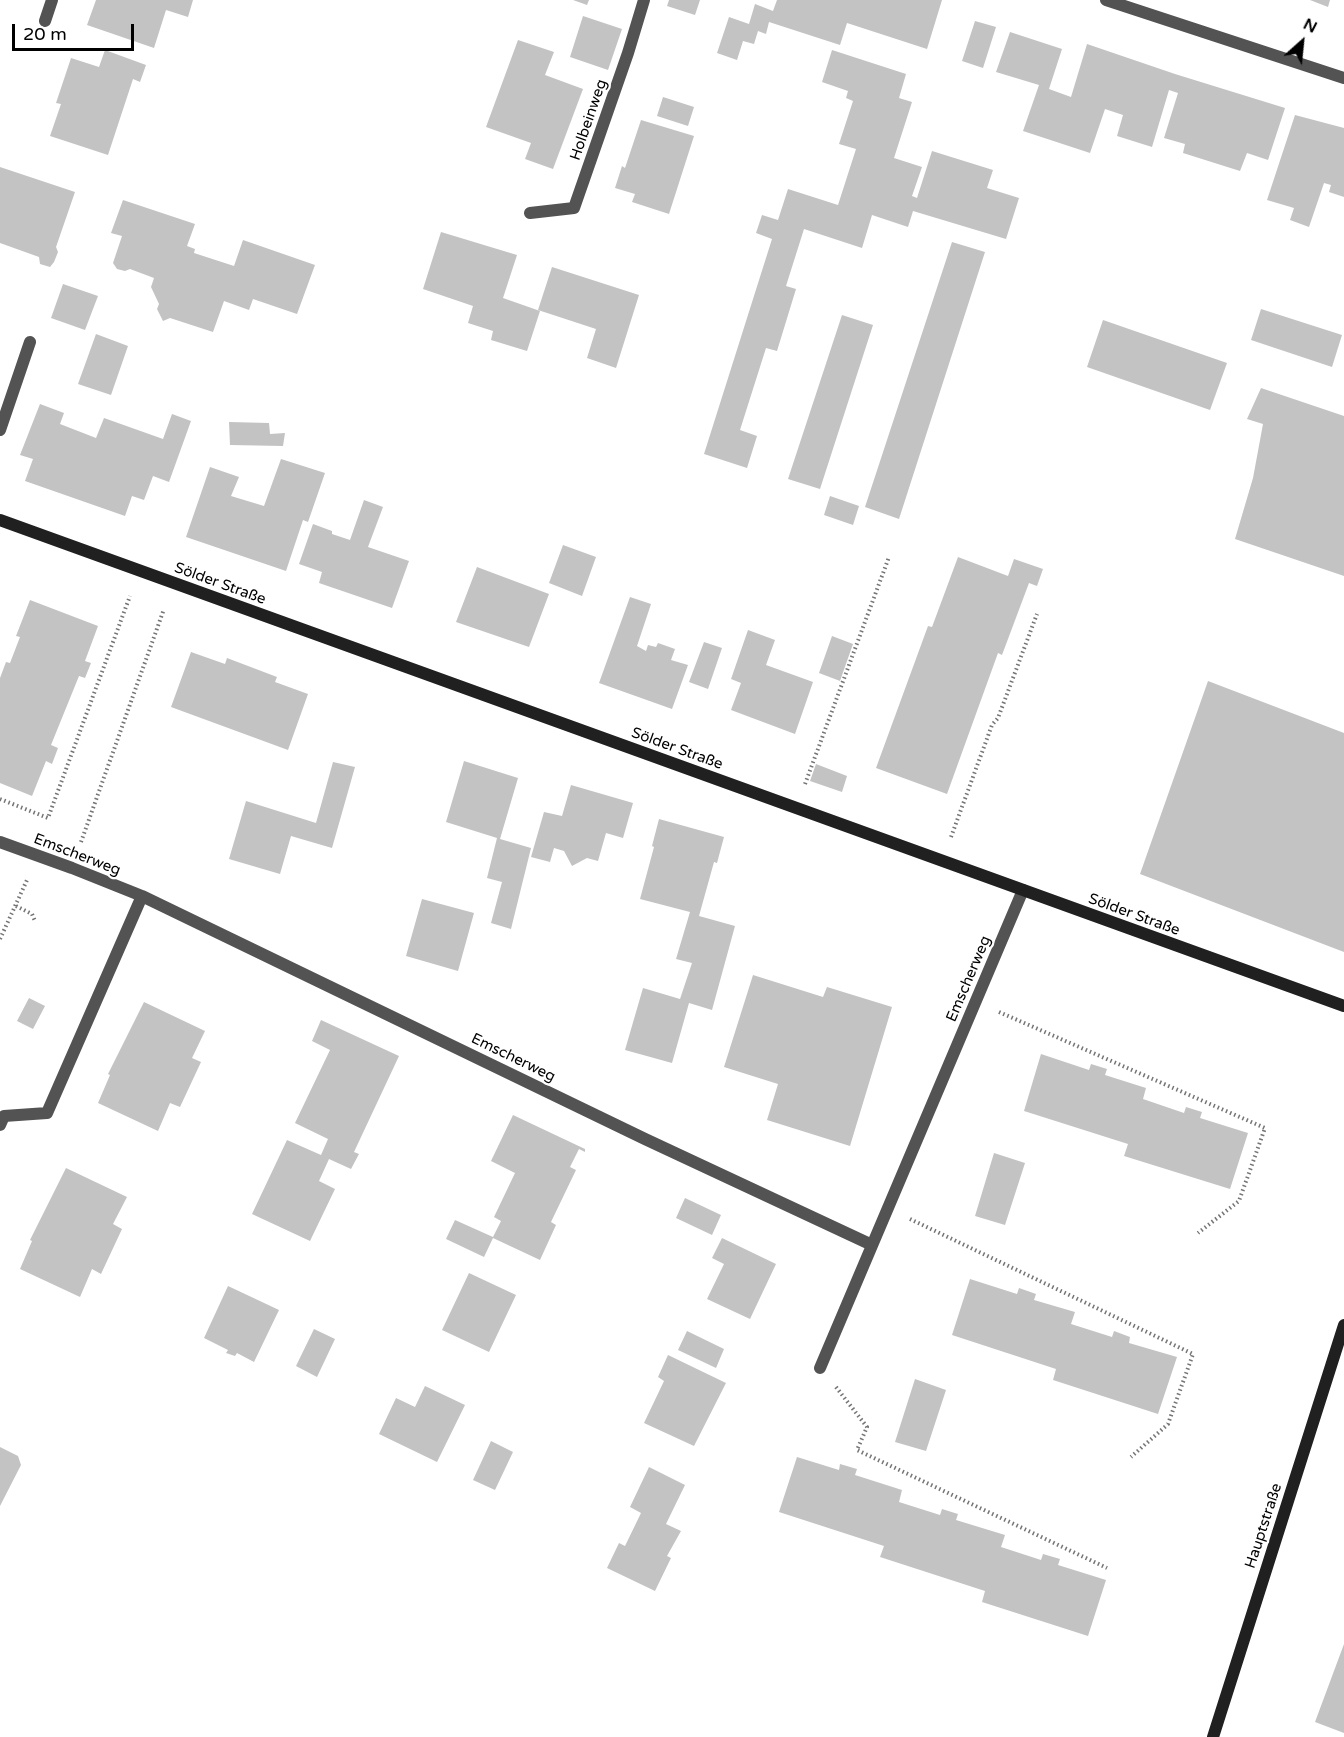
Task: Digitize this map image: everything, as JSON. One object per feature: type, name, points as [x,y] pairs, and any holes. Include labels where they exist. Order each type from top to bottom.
[{"type":"street","points":[[45,21],[52,0]]},
{"type":"street","name":"Holbeinweg","points":[[530,213],[574,208],[644,0]]},
{"type":"street","points":[[1106,0],[1344,78]]},
{"type":"street","points":[[0,430],[30,342]]},
{"type":"street","name":"Sölder Straße","points":[[0,520],[1344,1006]]},
{"type":"street","name":"Emscherweg","points":[[0,842],[142,896],[645,1139],[872,1245]]},
{"type":"street","name":"Emscherweg","points":[[820,1368],[1023,890]]},
{"type":"street","points":[[0,1125],[4,1116],[47,1113],[142,896]]},
{"type":"street","name":"Hauptstraße","points":[[1213,1737],[1344,1325]]},
{"type":"path","points":[[796,808],[889,557]]},
{"type":"path","points":[[0,799],[48,818],[140,571]]},
{"type":"path","points":[[72,868],[174,583]]},
{"type":"path","points":[[942,861],[1036,614]]},
{"type":"path","points":[[0,939],[29,875],[30,852]]},
{"type":"path","points":[[16,906],[32,914],[35,921]]},
{"type":"path","points":[[976,1002],[1265,1128],[1239,1200],[1198,1233]]},
{"type":"path","points":[[888,1209],[1193,1354],[1168,1424],[1131,1457]]},
{"type":"path","points":[[820,1368],[867,1427],[857,1450],[1107,1568]]},
{"type":"building","points":[[96,0],[193,0],[188,17],[166,10],[154,48],[87,25]]},
{"type":"building","points":[[573,0],[589,0],[587,5]]},
{"type":"building","points":[[669,0],[700,0],[695,15],[667,6]]},
{"type":"building","points":[[777,0],[942,0],[927,49],[847,23],[840,45],[769,22],[766,34],[758,31],[754,44],[743,41],[737,60],[717,53],[729,17],[749,24],[755,4],[773,11]]},
{"type":"building","points":[[1310,0],[1330,0],[1328,7]]},
{"type":"building","points":[[583,16],[622,29],[608,70],[570,57]]},
{"type":"building","points":[[975,21],[996,27],[983,68],[962,61]]},
{"type":"building","points":[[1010,32],[1062,49],[1049,89],[1071,97],[1087,44],[1285,108],[1268,160],[1247,153],[1240,171],[1183,153],[1185,144],[1164,138],[1178,93],[1169,90],[1152,147],[1117,136],[1123,115],[1105,109],[1090,153],[1023,131],[1039,85],[996,72]]},
{"type":"building","points":[[518,40],[554,52],[545,75],[583,89],[553,169],[525,159],[531,143],[486,127]]},
{"type":"building","points":[[105,50],[146,65],[140,82],[133,79],[108,155],[50,136],[61,104],[56,103],[71,58],[99,67]]},
{"type":"building","points":[[832,50],[906,74],[899,98],[912,102],[894,158],[922,167],[912,196],[917,198],[932,151],[993,170],[987,188],[1019,198],[1006,239],[913,211],[908,227],[872,215],[862,248],[804,229],[786,286],[796,289],[777,351],[766,348],[740,430],[757,436],[747,468],[704,454],[772,239],[756,233],[762,215],[778,220],[788,189],[838,205],[856,149],[839,144],[853,101],[846,98],[848,91],[822,82]]},
{"type":"building","points":[[663,97],[694,107],[688,126],[657,116]]},
{"type":"building","points":[[1295,115],[1344,128],[1344,197],[1329,192],[1331,185],[1324,183],[1309,227],[1290,220],[1294,208],[1267,200]]},
{"type":"building","points":[[641,120],[694,136],[669,214],[632,202],[635,194],[615,188],[622,166],[625,168]]},
{"type":"building","points":[[0,167],[75,192],[56,247],[58,252],[50,267],[40,264],[39,257],[0,243]]},
{"type":"building","points":[[123,200],[195,224],[187,246],[195,249],[194,253],[234,266],[243,240],[315,265],[297,314],[253,299],[249,310],[224,301],[213,332],[170,318],[163,321],[157,309],[159,304],[151,287],[154,278],[130,269],[125,271],[117,269],[113,263],[122,236],[111,233]]},
{"type":"building","points":[[441,232],[517,255],[503,298],[540,311],[527,351],[491,340],[493,331],[468,323],[473,306],[423,289]]},
{"type":"building","points":[[952,242],[985,252],[899,519],[865,507]]},
{"type":"building","points":[[552,267],[639,295],[616,368],[587,358],[596,329],[538,310]]},
{"type":"building","points":[[63,284],[98,296],[85,330],[51,318]]},
{"type":"building","points":[[1261,309],[1342,335],[1332,367],[1251,340]]},
{"type":"building","points":[[842,315],[873,325],[820,489],[788,479]]},
{"type":"building","points":[[1103,320],[1227,363],[1210,410],[1087,367]]},
{"type":"building","points":[[96,334],[128,346],[111,395],[78,384]]},
{"type":"building","points":[[1261,388],[1344,416],[1344,576],[1235,539],[1253,478],[1263,424],[1247,419]]},
{"type":"building","points":[[40,404],[64,413],[60,424],[96,438],[104,418],[163,439],[172,414],[191,421],[169,482],[153,476],[144,500],[132,496],[125,516],[25,481],[33,459],[20,455]]},
{"type":"building","points":[[229,422],[269,423],[270,434],[285,433],[283,446],[230,445]]},
{"type":"building","points":[[281,459],[325,473],[308,522],[303,520],[286,571],[186,537],[210,467],[239,477],[231,496],[264,506]]},
{"type":"building","points":[[830,496],[859,506],[853,525],[824,515]]},
{"type":"building","points":[[364,500],[383,507],[368,547],[409,561],[392,608],[319,583],[322,572],[299,564],[313,524],[350,540]]},
{"type":"building","points":[[563,545],[596,557],[582,596],[549,583]]},
{"type":"building","points":[[958,557],[1008,576],[1014,559],[1043,569],[1037,586],[1029,583],[1002,655],[998,653],[947,794],[876,768],[928,626],[932,627]]},
{"type":"building","points":[[477,567],[549,594],[529,647],[456,622]]},
{"type":"building","points":[[630,597],[651,604],[637,646],[646,651],[648,645],[656,647],[658,643],[675,649],[671,660],[688,665],[672,709],[599,683]]},
{"type":"building","points":[[30,600],[98,626],[85,661],[91,663],[85,678],[79,676],[51,745],[58,748],[52,764],[46,761],[32,796],[0,783],[0,678],[6,662],[10,663],[20,637],[16,636]]},
{"type":"building","points":[[748,630],[775,640],[766,665],[813,682],[795,734],[731,710],[741,683],[731,679]]},
{"type":"building","points":[[832,636],[853,644],[840,681],[819,673]]},
{"type":"building","points":[[704,642],[722,648],[708,689],[689,682]]},
{"type":"building","points":[[191,652],[225,664],[227,658],[277,677],[275,682],[308,694],[288,750],[171,707]]},
{"type":"building","points":[[1208,681],[1344,733],[1344,952],[1140,874]]},
{"type":"building","points":[[464,761],[518,778],[500,839],[531,848],[511,929],[491,923],[502,882],[487,878],[497,838],[446,822]]},
{"type":"building","points":[[333,762],[355,767],[332,848],[291,836],[280,874],[229,859],[246,801],[316,823]]},
{"type":"building","points":[[816,764],[847,776],[842,792],[810,781]]},
{"type":"building","points":[[571,785],[633,803],[623,838],[606,833],[598,861],[587,858],[572,866],[564,851],[554,848],[550,862],[531,857],[544,812],[562,816]]},
{"type":"building","points":[[659,819],[724,837],[717,863],[714,862],[699,916],[735,926],[712,1010],[689,1003],[672,1063],[625,1050],[643,988],[680,999],[692,963],[676,959],[690,912],[640,899]]},
{"type":"building","points":[[422,899],[474,913],[458,971],[406,956]]},
{"type":"building","points":[[753,975],[823,997],[827,987],[892,1007],[850,1146],[767,1120],[778,1084],[724,1067]]},
{"type":"building","points":[[29,998],[45,1006],[33,1029],[17,1021]]},
{"type":"building","points":[[144,1002],[205,1031],[192,1058],[201,1062],[180,1107],[170,1103],[158,1131],[98,1103],[110,1075],[108,1074]]},
{"type":"building","points":[[321,1020],[399,1056],[354,1152],[359,1154],[351,1169],[329,1159],[319,1181],[335,1189],[310,1241],[252,1214],[287,1140],[321,1155],[328,1139],[295,1123],[330,1050],[312,1041]]},
{"type":"building","points":[[1041,1054],[1089,1070],[1091,1064],[1107,1069],[1105,1075],[1146,1088],[1143,1099],[1184,1113],[1186,1107],[1202,1112],[1200,1118],[1248,1133],[1230,1189],[1124,1156],[1128,1144],[1024,1111]]},
{"type":"building","points":[[513,1115],[585,1149],[585,1152],[579,1149],[570,1167],[576,1170],[551,1222],[556,1225],[540,1260],[493,1238],[484,1257],[446,1239],[455,1220],[493,1237],[501,1221],[494,1217],[515,1173],[491,1161]]},
{"type":"building","points":[[994,1153],[1025,1163],[1005,1225],[975,1216]]},
{"type":"building","points":[[66,1168],[127,1197],[113,1224],[122,1229],[101,1274],[92,1269],[80,1297],[20,1269],[32,1241],[30,1240]]},
{"type":"building","points":[[685,1198],[721,1215],[712,1235],[676,1218]]},
{"type":"building","points":[[722,1238],[776,1264],[750,1319],[707,1299],[724,1264],[712,1258]]},
{"type":"building","points":[[469,1273],[516,1295],[489,1352],[442,1330]]},
{"type":"building","points":[[970,1279],[1017,1294],[1019,1288],[1036,1294],[1034,1300],[1075,1312],[1071,1324],[1112,1337],[1114,1331],[1130,1337],[1129,1343],[1177,1357],[1158,1414],[1053,1380],[1056,1369],[952,1335]]},
{"type":"building","points":[[228,1286],[279,1310],[254,1362],[237,1353],[235,1356],[226,1353],[228,1350],[204,1338]]},
{"type":"building","points":[[314,1329],[335,1339],[317,1377],[296,1366]]},
{"type":"building","points":[[687,1331],[724,1349],[716,1368],[678,1350]]},
{"type":"building","points":[[668,1355],[726,1383],[694,1446],[644,1423],[664,1381],[658,1377]]},
{"type":"building","points":[[915,1379],[946,1390],[926,1451],[895,1442]]},
{"type":"building","points":[[425,1386],[465,1405],[437,1462],[379,1434],[396,1398],[415,1407]]},
{"type":"building","points":[[491,1441],[513,1452],[495,1490],[473,1480]]},
{"type":"building","points":[[0,1447],[18,1456],[21,1465],[0,1506]]},
{"type":"building","points":[[797,1457],[839,1470],[840,1464],[857,1469],[855,1475],[902,1490],[899,1502],[940,1515],[942,1509],[958,1514],[956,1520],[1005,1535],[1001,1547],[1041,1560],[1043,1554],[1060,1559],[1058,1565],[1106,1580],[1088,1636],[982,1602],[985,1591],[880,1557],[884,1546],[779,1512]]},
{"type":"building","points":[[649,1467],[685,1485],[666,1524],[681,1531],[667,1556],[671,1558],[655,1591],[607,1568],[619,1543],[625,1546],[641,1513],[630,1507]]},
{"type":"building","points":[[1344,1644],[1344,1733],[1315,1722]]}]
